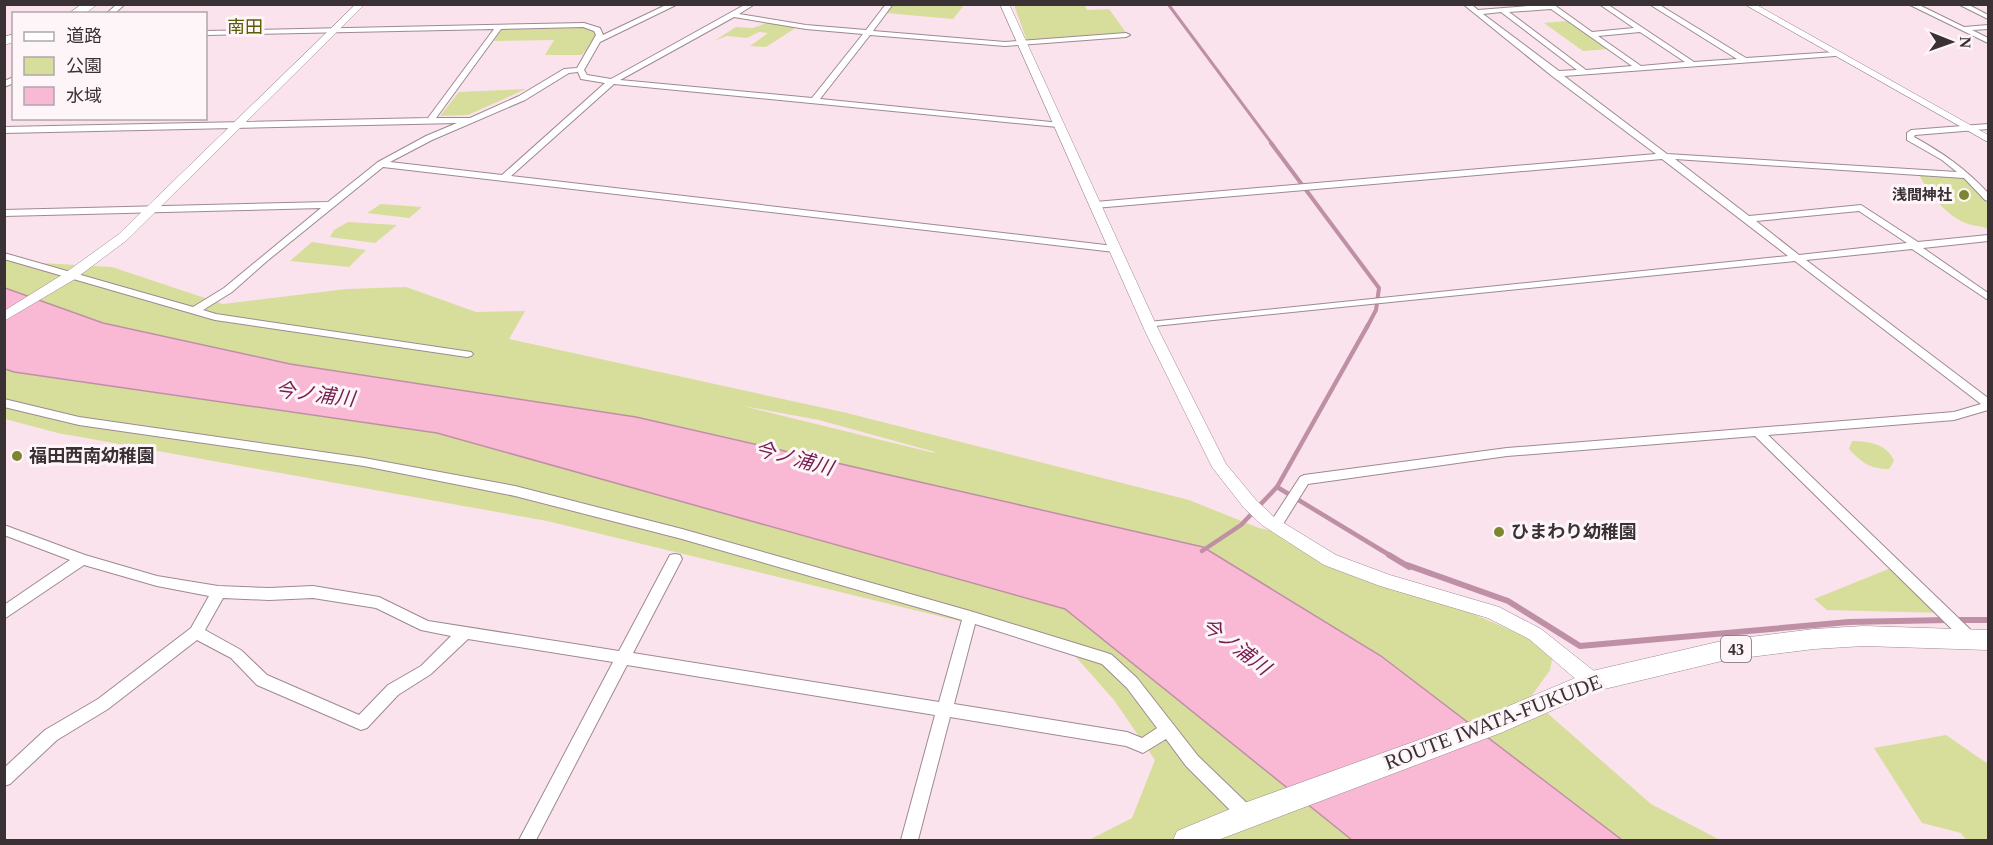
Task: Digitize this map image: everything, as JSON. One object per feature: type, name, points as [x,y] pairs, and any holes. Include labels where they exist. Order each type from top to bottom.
[{"type":"highway","points":[[78,12],[92,4]]},
{"type":"main road","name":"ROUTE IWATA-FUKUDE","points":[[1187,840],[1247,815],[1494,724],[1592,681],[1726,650],[1814,639],[1864,636],[1980,639]]},
{"type":"street","points":[[4,317],[71,275],[123,237],[361,4]]},
{"type":"street","points":[[598,40],[675,4]]},
{"type":"street","points":[[504,178],[612,81],[681,43],[708,32],[752,4]]},
{"type":"street","points":[[814,101],[890,4]]},
{"type":"street","points":[[1004,4],[1149,325],[1220,467],[1250,504],[1275,526],[1330,560],[1386,581],[1493,612],[1536,634],[1592,681]]},
{"type":"street","points":[[1466,4],[1661,156],[1748,219],[1989,405]]},
{"type":"street","points":[[1602,4],[1692,64]]},
{"type":"street","points":[[1652,4],[1746,61]]},
{"type":"street","points":[[1748,4],[1989,139]]},
{"type":"street","points":[[1911,4],[1989,41]]},
{"type":"street","points":[[1961,4],[1989,17]]},
{"type":"street","points":[[1476,12],[1550,6],[1638,67]]},
{"type":"street","points":[[1502,10],[1584,72]]},
{"type":"street","points":[[734,15],[806,27],[1005,44],[1126,35]]},
{"type":"street","points":[[207,33],[584,25],[597,30],[600,35],[580,70]]},
{"type":"street","points":[[429,121],[499,27]]},
{"type":"street","points":[[1962,29],[1989,27]]},
{"type":"street","points":[[1590,34],[1641,30]]},
{"type":"street","points":[[681,43],[700,47]]},
{"type":"street","points":[[1555,74],[1835,54]]},
{"type":"street","points":[[580,70],[584,76],[612,81],[1058,125]]},
{"type":"street","points":[[194,311],[228,290],[328,205],[381,164],[429,138],[524,97],[567,71],[580,70]]},
{"type":"street","points":[[4,130],[470,120]]},
{"type":"street","points":[[1989,126],[1911,133],[1910,138],[1945,158],[1989,198]]},
{"type":"street","points":[[1095,205],[1661,156],[1967,176]]},
{"type":"street","points":[[381,164],[1114,249]]},
{"type":"street","points":[[4,213],[328,205]]},
{"type":"street","points":[[1748,219],[1861,208],[1989,297]]},
{"type":"street","points":[[1149,325],[1989,238]]},
{"type":"street","points":[[4,256],[215,317],[467,354]]},
{"type":"street","points":[[4,403],[79,421],[364,462],[515,491],[682,534],[1107,659],[1132,682],[1192,761],[1247,815]]},
{"type":"street","points":[[1275,526],[1304,480],[1507,452],[1954,416],[1989,405]]},
{"type":"street","points":[[1758,432],[1980,639]]},
{"type":"street","points":[[4,530],[82,559],[157,581],[218,591],[269,594],[313,592],[379,603],[426,626],[1127,739],[1143,746],[1168,729]]},
{"type":"street","points":[[4,613],[82,559]]},
{"type":"street","points":[[527,840],[675,559]]},
{"type":"street","points":[[4,779],[51,735],[103,704],[196,632],[218,591]]},
{"type":"street","points":[[909,840],[970,617]]},
{"type":"street","points":[[196,632],[236,654],[262,680],[361,723],[393,690],[426,670],[465,632]]},
{"type":"green space","points":[[1084,4],[1087,10],[1109,9],[1127,34],[1027,41],[1014,5]]},
{"type":"green space","points":[[891,5],[964,5],[953,19],[886,13]]},
{"type":"green space","points":[[1567,21],[1608,49],[1583,51],[1544,23]]},
{"type":"green space","points":[[769,22],[797,27],[766,47],[750,46],[768,33],[759,32],[747,38],[727,36],[714,41],[736,27],[753,28]]},
{"type":"green space","points":[[584,25],[598,32],[596,39],[582,55],[545,55],[554,40],[494,41],[503,27]]},
{"type":"green space","points":[[526,89],[468,115],[440,116],[459,92]]},
{"type":"green space","points":[[1929,173],[1967,175],[1988,201],[1988,229],[1964,223],[1942,207],[1919,175]]},
{"type":"green space","points":[[381,204],[422,207],[409,218],[367,213]]},
{"type":"green space","points":[[348,222],[397,225],[375,243],[330,237],[334,230]]},
{"type":"green space","points":[[312,242],[366,250],[349,267],[290,261]]},
{"type":"green space","points":[[4,255],[23,262],[112,267],[223,304],[346,289],[406,287],[476,312],[525,311],[509,339],[847,413],[1189,500],[1259,528],[1291,535],[1554,649],[1550,670],[1530,698],[1651,804],[1720,840],[1089,840],[1132,818],[1155,760],[1114,700],[1067,647],[547,521],[58,433],[5,419]],"holes":[[[743,406],[819,420],[935,452]]]},
{"type":"green space","points":[[1852,441],[1882,447],[1894,461],[1889,469],[1867,464],[1849,449]]},
{"type":"green space","points":[[1896,566],[1944,613],[1827,610],[1814,599]]},
{"type":"green space","points":[[1946,735],[1988,764],[1988,840],[1966,840],[1961,833],[1922,823],[1874,748]]},
{"type":"water","name":"今ノ浦川","points":[[5,288],[103,323],[290,364],[636,417],[1203,547],[1381,656],[1622,840],[1352,840],[1065,609],[437,433],[14,372],[5,369]]},
{"type":"waterway","points":[[1168,4],[1273,145]]},
{"type":"waterway","points":[[1271,143],[1379,288],[1376,310],[1367,327]]},
{"type":"waterway","points":[[1277,487],[1368,325]]},
{"type":"waterway","points":[[1202,551],[1241,525],[1277,487]]},
{"type":"waterway","points":[[1277,487],[1391,556]]},
{"type":"waterway","points":[[1389,555],[1409,567],[1407,565],[1508,601],[1580,646],[1849,622],[1947,620]]},
{"type":"waterway","points":[[1955,620],[1988,620]]},
{"type":"place","name":"浅間神社","points":[[1964,195]]},
{"type":"place","name":"福田西南幼稚園","points":[[17,456]]},
{"type":"place","name":"ひまわり幼稚園","points":[[1499,532]]},
{"type":"district","name":"南田","points":[[245,27]]}]
